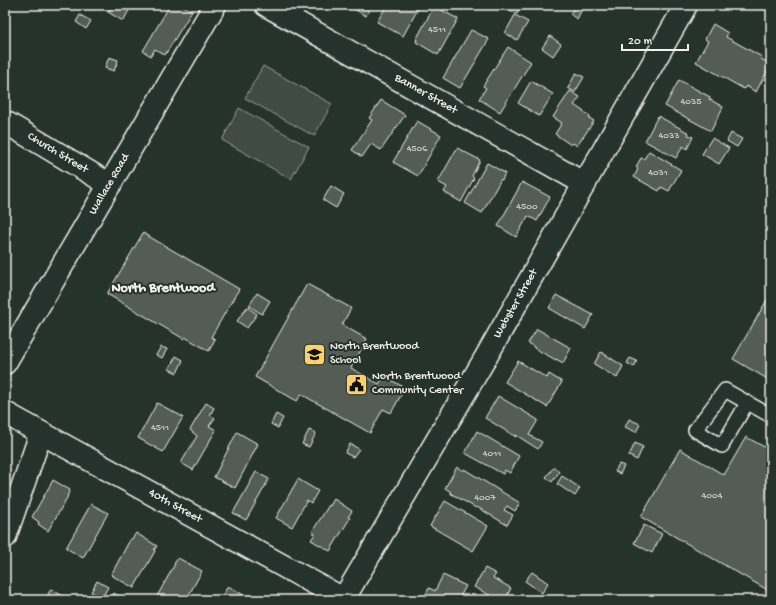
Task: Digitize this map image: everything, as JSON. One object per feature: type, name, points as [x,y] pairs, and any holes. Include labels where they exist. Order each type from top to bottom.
[{"type":"street","name":"Wallace Road","points":[[5,363],[215,5]]},
{"type":"street","name":"Banner Street","points":[[266,5],[585,184]]},
{"type":"street","name":"Webster Street","points":[[344,600],[489,352],[686,5]]},
{"type":"street","name":"Church Street","points":[[5,122],[102,180],[111,183]]},
{"type":"street","name":"40th Street","points":[[5,412],[344,600]]},
{"type":"street","points":[[5,537],[41,433]]},
{"type":"lane","points":[[748,403],[771,416]]},
{"type":"shaded area","points":[[263,66],[332,104],[314,136],[245,98]]},
{"type":"shaded area","points":[[239,108],[309,147],[291,179],[222,140]]},
{"type":"building","points":[[112,5],[132,5],[123,21],[108,12]]},
{"type":"building","points":[[170,5],[182,5],[192,11],[165,55],[155,49],[151,56],[143,51]]},
{"type":"building","points":[[347,5],[372,5],[366,16]]},
{"type":"building","points":[[387,5],[420,5],[403,36],[377,22]]},
{"type":"building","points":[[506,5],[522,5],[517,14],[505,8]]},
{"type":"building","points":[[576,5],[582,9],[577,19],[570,14]]},
{"type":"building","points":[[434,6],[458,19],[438,55],[416,42]]},
{"type":"building","points":[[80,15],[91,21],[86,29],[76,22]]},
{"type":"building","points":[[515,15],[528,22],[517,40],[505,33]]},
{"type":"building","points":[[713,24],[728,33],[726,37],[762,57],[761,59],[771,64],[756,92],[746,86],[744,89],[696,62],[708,41],[705,39]]},
{"type":"building","points":[[471,30],[489,39],[460,88],[443,78]]},
{"type":"building","points":[[550,36],[561,44],[553,56],[542,48]]},
{"type":"building","points":[[508,47],[531,62],[500,112],[479,99],[486,88],[483,86]]},
{"type":"building","points":[[109,57],[118,60],[114,71],[105,68]]},
{"type":"building","points":[[576,73],[584,77],[575,92],[568,88]]},
{"type":"building","points":[[679,80],[710,97],[709,99],[723,107],[711,131],[665,106]]},
{"type":"building","points":[[531,81],[553,94],[539,116],[518,103]]},
{"type":"building","points":[[570,91],[580,97],[574,105],[590,116],[589,118],[594,121],[577,146],[573,143],[571,145],[555,134],[562,123],[553,117]]},
{"type":"building","points":[[381,100],[405,115],[381,150],[371,144],[362,157],[352,150],[372,120],[369,118]]},
{"type":"building","points":[[658,116],[689,133],[688,135],[693,137],[687,149],[683,146],[676,158],[645,141]]},
{"type":"building","points":[[417,121],[441,135],[418,176],[393,162]]},
{"type":"building","points":[[731,133],[742,139],[737,147],[727,141]]},
{"type":"building","points":[[712,138],[729,148],[719,164],[702,154]]},
{"type":"building","points":[[457,148],[480,160],[472,176],[474,178],[461,202],[444,192],[447,187],[438,182]]},
{"type":"building","points":[[649,151],[681,170],[669,191],[661,187],[659,191],[634,177],[638,169],[636,167],[641,158],[644,159]]},
{"type":"building","points":[[487,163],[505,173],[482,213],[465,203]]},
{"type":"building","points":[[522,182],[550,197],[537,221],[528,216],[516,237],[498,226]]},
{"type":"building","points":[[331,186],[344,194],[336,208],[323,200]]},
{"type":"building","points":[[143,233],[239,289],[211,337],[215,339],[209,351],[185,337],[184,339],[107,294]]},
{"type":"building","name":"North Brentwood School","points":[[307,284],[351,308],[342,325],[367,339],[351,368],[379,384],[384,376],[405,388],[391,413],[383,409],[370,433],[301,394],[297,401],[255,377]]},
{"type":"building","points":[[257,293],[270,301],[262,314],[249,306]]},
{"type":"building","points":[[771,293],[771,381],[733,359]]},
{"type":"building","points":[[556,295],[593,315],[585,329],[549,308]]},
{"type":"building","points":[[247,307],[257,314],[247,328],[237,321]]},
{"type":"building","points":[[537,329],[571,348],[563,363],[534,348],[528,343]]},
{"type":"building","points":[[161,347],[167,349],[162,358],[156,355]]},
{"type":"building","points":[[601,352],[623,366],[617,378],[594,364]]},
{"type":"building","points":[[176,356],[183,360],[177,373],[169,369]]},
{"type":"building","points":[[630,358],[637,361],[634,367],[627,363]]},
{"type":"building","points":[[518,361],[547,378],[549,374],[562,382],[547,407],[505,382]]},
{"type":"building","points":[[498,396],[538,420],[529,435],[542,442],[538,449],[485,418]]},
{"type":"building","points":[[157,403],[183,417],[163,452],[138,438]]},
{"type":"building","points":[[206,403],[214,408],[210,415],[215,418],[209,426],[216,430],[193,470],[181,463],[197,436],[190,430]]},
{"type":"building","points":[[276,414],[283,418],[278,428],[271,424]]},
{"type":"building","points":[[629,419],[640,424],[636,432],[625,427]]},
{"type":"building","points":[[309,430],[316,433],[309,447],[302,444]]},
{"type":"building","points":[[477,431],[519,456],[510,473],[505,470],[503,474],[465,453]]},
{"type":"building","points":[[237,432],[258,444],[235,488],[214,477]]},
{"type":"building","points":[[746,437],[770,450],[771,448],[771,592],[641,517],[680,449],[724,475]]},
{"type":"building","points":[[635,443],[643,447],[637,460],[629,456]]},
{"type":"building","points":[[350,444],[359,449],[353,457],[345,453]]},
{"type":"building","points":[[619,464],[624,466],[620,474],[615,471]]},
{"type":"building","points":[[457,467],[463,471],[464,469],[520,503],[515,511],[507,506],[504,510],[513,515],[507,525],[450,493],[451,492],[445,488]]},
{"type":"building","points":[[554,467],[559,472],[552,482],[546,477]]},
{"type":"building","points":[[256,472],[269,479],[246,520],[233,513]]},
{"type":"building","points":[[562,476],[580,488],[575,496],[557,484]]},
{"type":"building","points":[[298,479],[318,491],[311,503],[307,500],[292,527],[276,518]]},
{"type":"building","points":[[53,480],[70,490],[48,531],[38,524],[39,522],[32,517]]},
{"type":"building","points":[[334,499],[352,511],[348,517],[350,518],[330,551],[311,540],[315,534],[312,532]]},
{"type":"building","points":[[445,501],[488,526],[473,551],[430,526]]},
{"type":"building","points":[[91,504],[108,513],[83,558],[66,548]]},
{"type":"building","points":[[644,525],[662,534],[652,553],[634,543]]},
{"type":"building","points":[[136,533],[157,546],[134,588],[111,575],[131,538],[132,539]]},
{"type":"building","points":[[178,558],[202,571],[186,600],[155,600],[174,564]]},
{"type":"building","points":[[485,568],[496,574],[493,578],[511,588],[505,600],[499,600],[474,587]]},
{"type":"building","points":[[532,572],[548,583],[542,593],[525,581]]},
{"type":"building","points":[[443,575],[466,586],[458,600],[423,600],[429,588],[435,591]]},
{"type":"building","points":[[97,581],[108,587],[102,598],[91,592]]},
{"type":"building","points":[[228,586],[250,599],[220,600]]},
{"type":"building","points":[[51,589],[70,600],[45,600]]},
{"type":"building","points":[[114,593],[123,599],[109,600]]},
{"type":"place","name":"North Brentwood School","points":[[314,354]]},
{"type":"place","name":"North Brentwood Community Center","points":[[356,384]]},
{"type":"district","name":"North Brentwood","points":[[163,288]]}]
